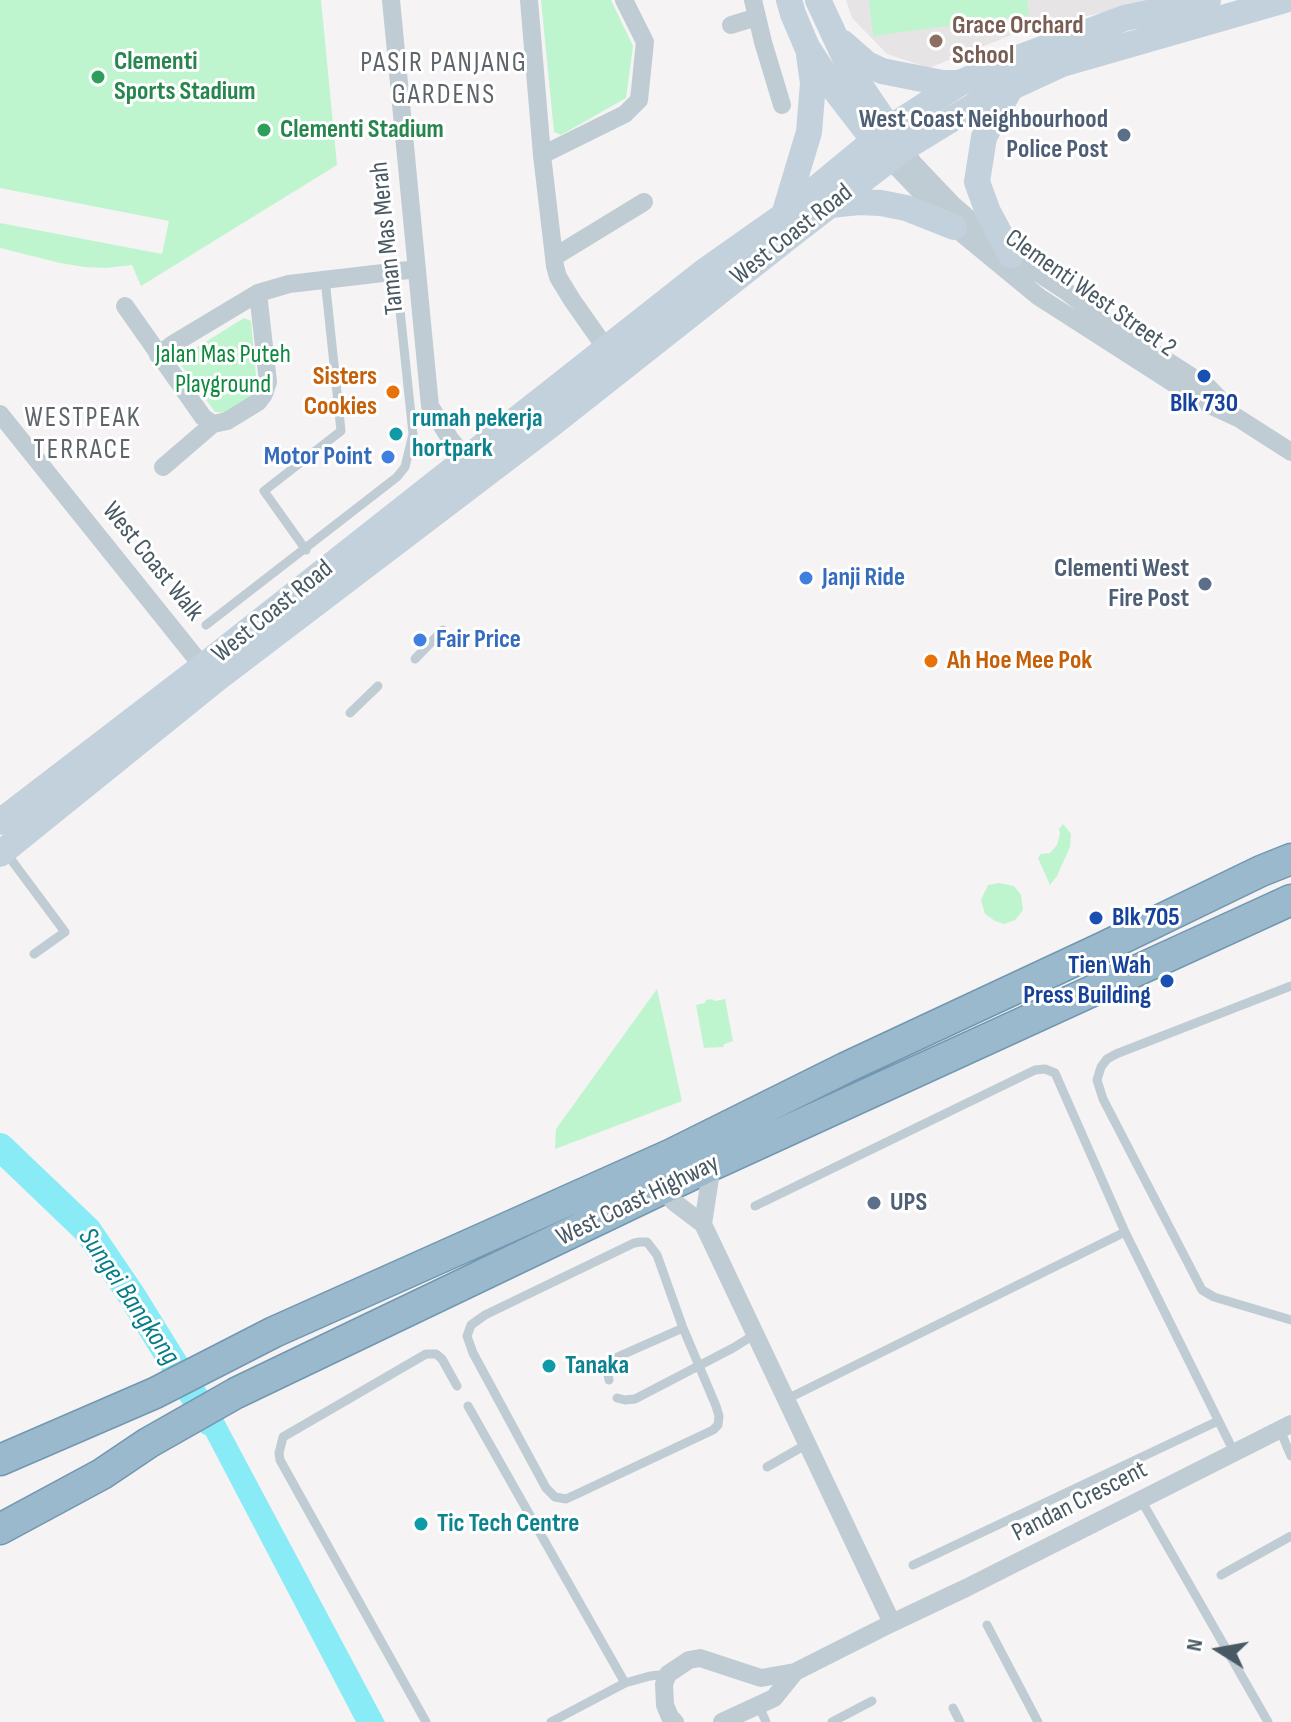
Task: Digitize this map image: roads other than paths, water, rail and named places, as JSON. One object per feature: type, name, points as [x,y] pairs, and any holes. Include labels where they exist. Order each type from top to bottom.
[{"type":"highway","name":"West Coast Highway","points":[[0,1460],[149,1396],[274,1332],[672,1154],[845,1068],[1291,859]]},
{"type":"highway","name":"West Coast Highway","points":[[0,1529],[102,1474],[160,1436],[236,1393],[712,1165],[1291,900]]},
{"type":"highway","points":[[989,1002],[997,1004],[1006,1013],[1005,1030]]},
{"type":"highway","points":[[0,1478],[124,1416],[149,1396]]},
{"type":"highway","points":[[0,1507],[108,1451],[160,1436]]},
{"type":"main road","points":[[784,215],[809,132],[813,83],[807,47],[789,0]]},
{"type":"main road","points":[[818,0],[889,145]]},
{"type":"main road","name":"West Coast Road","points":[[210,672],[333,563],[386,536],[467,460],[829,206],[889,145],[960,83],[1124,12],[1208,0]]},
{"type":"main road","name":"West Coast Road","points":[[2,853],[127,738],[614,359],[706,270],[819,187],[889,145],[1062,64],[1255,4],[1285,0]]},
{"type":"main road","points":[[835,37],[867,64],[882,71],[942,83],[960,83]]},
{"type":"main road","points":[[807,47],[835,90],[889,145]]},
{"type":"main road","points":[[1011,87],[984,137],[977,182],[988,212],[1011,255]]},
{"type":"main road","points":[[829,206],[881,203],[906,208],[954,227]]},
{"type":"main road","name":"West Coast Road","points":[[0,822],[127,738]]},
{"type":"street","name":"Taman Mas Merah","points":[[391,0],[430,406],[467,460]]},
{"type":"street","points":[[529,0],[542,155],[558,277],[614,359]]},
{"type":"street","points":[[542,155],[625,114],[639,100],[645,42],[624,0]]},
{"type":"street","points":[[731,25],[755,8],[782,105]]},
{"type":"street","name":"Clementi West Street 2","points":[[889,145],[954,227],[1049,304],[1201,401],[1238,418],[1291,452]]},
{"type":"street","name":"Clementi West Street 2","points":[[889,145],[914,164],[952,204],[1011,255],[1108,323],[1208,387],[1238,418]]},
{"type":"street","points":[[554,257],[644,202]]},
{"type":"street","points":[[158,355],[258,293],[289,284],[417,269]]},
{"type":"street","points":[[163,467],[213,424],[227,421],[258,402],[264,394],[268,382],[258,293]]},
{"type":"street","points":[[125,306],[203,417],[213,424]]},
{"type":"street","name":"West Coast Walk","points":[[0,414],[210,672]]},
{"type":"street","points":[[703,1224],[712,1165]]},
{"type":"street","points":[[662,1189],[703,1224],[892,1623]]},
{"type":"street","name":"Pandan Crescent","points":[[668,1674],[689,1660],[700,1658],[761,1678],[795,1672],[1285,1427]]},
{"type":"street","name":"Pandan Crescent","points":[[722,1722],[762,1714],[795,1672]]},
{"type":"street","points":[[668,1674],[664,1684],[665,1705],[675,1722]]},
{"type":"lane","points":[[206,625],[306,550],[397,477],[405,467],[413,434],[396,272]]},
{"type":"lane","points":[[306,550],[264,491],[341,431],[325,279]]},
{"type":"lane","points":[[410,407],[430,406]]},
{"type":"lane","points":[[317,541],[333,563]]},
{"type":"lane","points":[[415,659],[443,630]]},
{"type":"lane","points":[[350,713],[378,686]]},
{"type":"lane","points":[[2,853],[65,932],[34,954]]},
{"type":"lane","points":[[1291,986],[1116,1054],[1101,1067],[1097,1080],[1103,1099],[1202,1290],[1214,1297],[1291,1320]]},
{"type":"lane","points":[[755,1206],[1035,1070],[1045,1069],[1055,1073],[1125,1232],[1234,1452]]},
{"type":"lane","points":[[785,1400],[1125,1232]]},
{"type":"lane","points":[[647,1242],[657,1255],[700,1365],[719,1416],[718,1425],[566,1499],[555,1497],[546,1488],[473,1353],[467,1336],[471,1325],[485,1315],[634,1243],[647,1242]]},
{"type":"lane","points":[[609,1380],[607,1369],[615,1358],[683,1328]]},
{"type":"lane","points":[[617,1398],[635,1399],[754,1335]]},
{"type":"lane","points":[[426,1722],[280,1460],[279,1453],[283,1437],[426,1354],[436,1354],[442,1359],[457,1386]]},
{"type":"lane","points":[[468,1406],[625,1683]]},
{"type":"lane","points":[[913,1565],[1218,1421]]},
{"type":"lane","points":[[1285,1427],[1291,1456]]},
{"type":"lane","points":[[767,1467],[807,1444]]},
{"type":"lane","points":[[1141,1500],[1268,1722]]},
{"type":"lane","points":[[1221,1575],[1291,1536]]},
{"type":"lane","points":[[987,1625],[1038,1722]]},
{"type":"lane","points":[[551,1722],[625,1683],[668,1674]]},
{"type":"lane","points":[[832,1722],[872,1701]]},
{"type":"lane","points":[[953,1708],[960,1722]]},
{"type":"water","name":"Sungei Bangkong","points":[[223,1418],[385,1722],[356,1722],[200,1424]]},
{"type":"waterway","name":"Sungei Bangkong","points":[[0,1147],[88,1231],[210,1422]]},
{"type":"place","name":"Grace Orchard School","points":[[936,41]]},
{"type":"place","name":"Clementi Sports Stadium","points":[[98,77]]},
{"type":"place","name":"Clementi Stadium","points":[[264,130]]},
{"type":"place","name":"West Coast Neighbourhood Police Post","points":[[1124,135]]},
{"type":"place","name":"Blk 730","points":[[1204,376]]},
{"type":"place","name":"Sisters Cookies","points":[[393,392]]},
{"type":"place","name":"rumah pekerja hortpark","points":[[396,434]]},
{"type":"place","name":"Motor Point","points":[[388,457]]},
{"type":"place","name":"Janji Ride","points":[[806,578]]},
{"type":"place","name":"Clementi West Fire Post","points":[[1205,584]]},
{"type":"place","name":"Fair Price","points":[[420,640]]},
{"type":"place","name":"Ah Hoe Mee Pok","points":[[931,661]]},
{"type":"place","name":"Blk 705","points":[[1096,918]]},
{"type":"place","name":"Tien Wah Press Building","points":[[1167,981]]},
{"type":"place","name":"UPS","points":[[874,1203]]},
{"type":"place","name":"Tanaka","points":[[549,1366]]},
{"type":"place","name":"Tic Tech Centre","points":[[421,1524]]},
{"type":"district","name":"PASIR PANJANG GARDENS","points":[[444,80]]},
{"type":"district","name":"WESTPEAK TERRACE","points":[[83,435]]},
{"type":"park label","name":"Jalan Mas Puteh Playground","points":[[223,370]]}]
